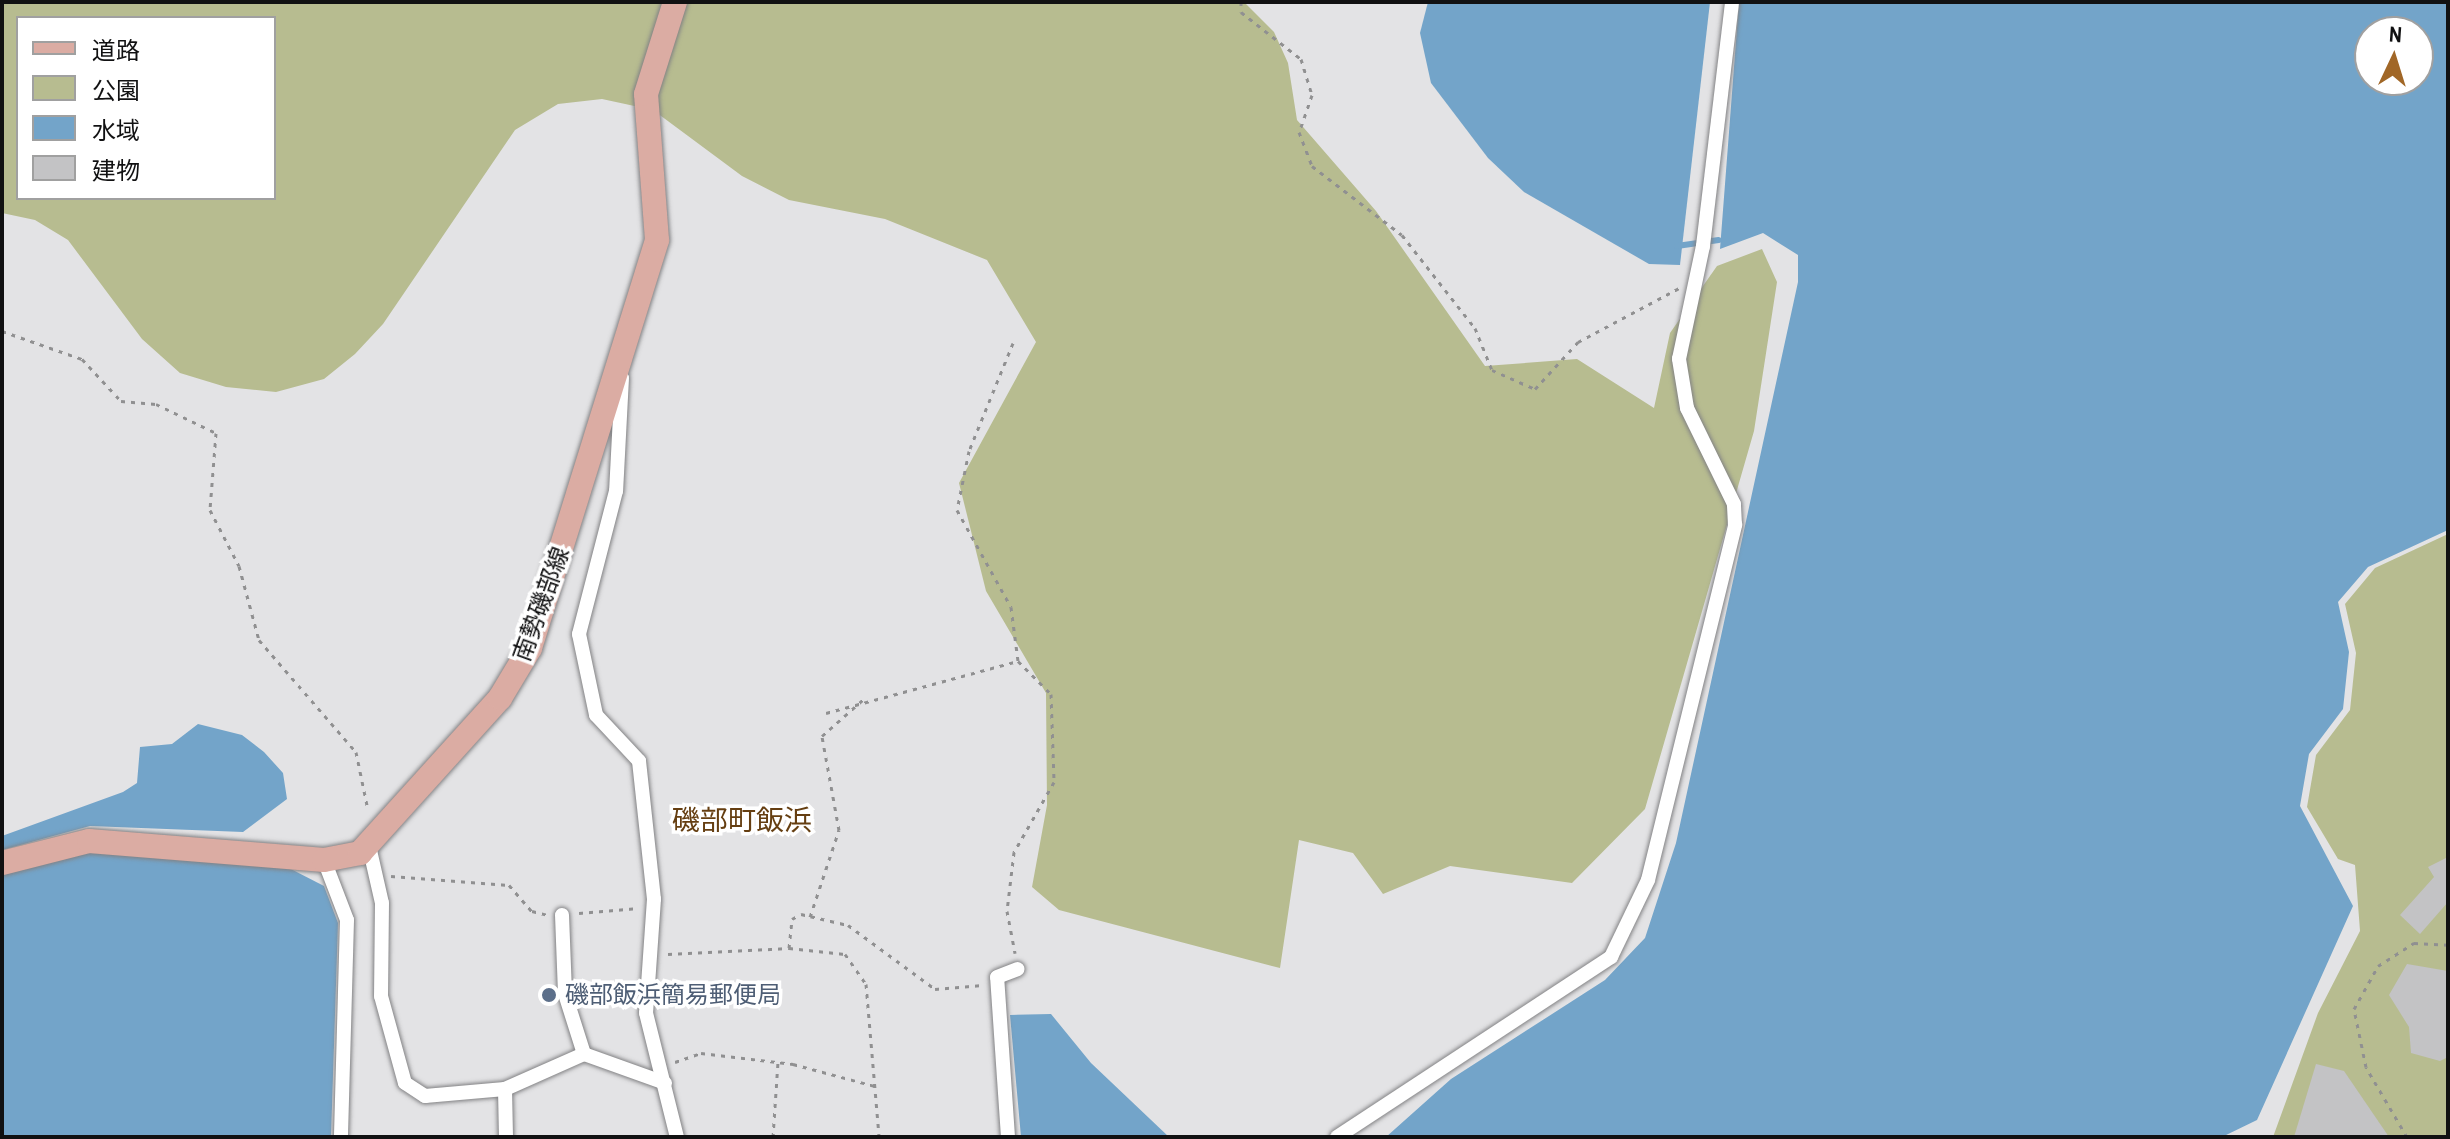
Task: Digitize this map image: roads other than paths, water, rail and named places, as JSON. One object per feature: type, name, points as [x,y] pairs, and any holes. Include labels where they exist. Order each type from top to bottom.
[{"type":"main road","name":"南勢磯部線","points":[[369,846],[500,698],[530,648],[623,358],[657,240],[649,67],[675,2]]},
{"type":"main road","points":[[2,863],[89,841],[324,860],[369,846]]},
{"type":"street","points":[[1337,1137],[1611,957],[1629,930],[1662,833],[1735,525],[1734,504],[1682,387],[1692,287],[1732,2]]},
{"type":"street","points":[[623,358],[616,491],[579,634],[596,715],[639,761],[654,908],[646,1013],[677,1137]]},
{"type":"street","points":[[369,846],[375,875],[381,996],[405,1083],[425,1096],[505,1089],[584,1054],[665,1083]]},
{"type":"street","points":[[324,860],[347,920],[341,1137]]},
{"type":"street","points":[[562,915],[565,994],[584,1054]]},
{"type":"street","points":[[1008,1137],[997,977],[1018,969]]},
{"type":"street","points":[[505,1089],[506,1137]]},
{"type":"water","points":[[1428,2],[1710,2],[1680,265],[1649,264],[1524,192],[1488,158],[1431,83],[1420,33]]},
{"type":"water","points":[[1739,2],[2448,2],[2448,530],[2368,567],[2338,602],[2349,652],[2343,709],[2309,754],[2300,806],[2353,906],[2257,1120],[2222,1137],[1386,1137],[1451,1079],[1605,980],[1645,938],[1676,843],[1798,282],[1798,255],[1763,233],[1720,249]]},
{"type":"water","points":[[198,724],[242,735],[264,752],[283,773],[287,799],[243,832],[90,826],[2,850],[2,836],[123,792],[137,783],[140,747],[172,744]]},
{"type":"water","points":[[95,851],[287,867],[324,886],[338,923],[331,1137],[2,1137],[2,875]]},
{"type":"water","points":[[1051,1014],[1091,1063],[1169,1137],[1021,1137],[1010,1015]]},
{"type":"waterway","points":[[1677,246],[1719,240]]},
{"type":"place","name":"磯部飯浜簡易郵便局","points":[[549,995]]},
{"type":"district","name":"磯部町飯浜","points":[[742,820]]}]
